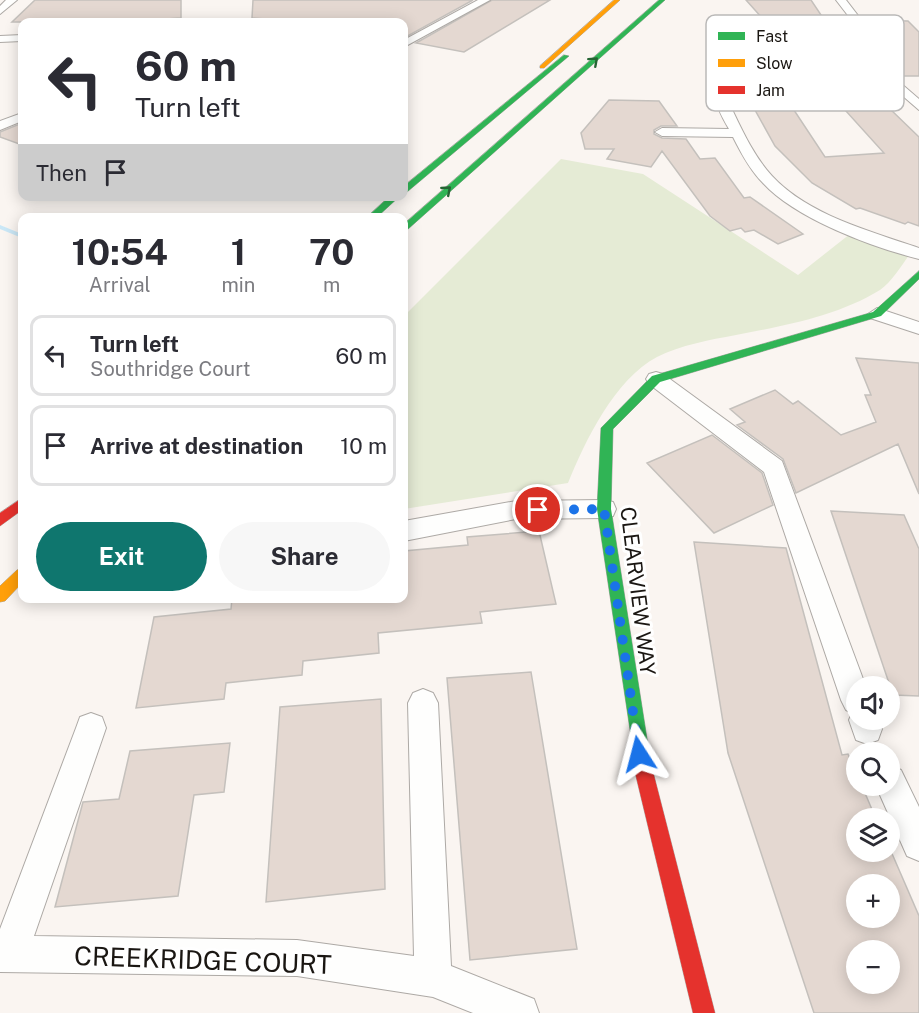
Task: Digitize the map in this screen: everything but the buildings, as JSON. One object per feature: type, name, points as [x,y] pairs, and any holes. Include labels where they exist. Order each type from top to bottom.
[{"type":"main road","points":[[502,109],[558,50],[617,0]]},
{"type":"main road","points":[[408,187],[634,0]]},
{"type":"main road","points":[[408,224],[662,0]]},
{"type":"main road","points":[[376,213],[390,201]]},
{"type":"main road","points":[[877,314],[919,274]]},
{"type":"main road","name":"CLEARVIEW WAY","points":[[704,1013],[639,754],[604,509],[607,428],[656,379],[877,314]]},
{"type":"main road","points":[[0,512],[18,499]]},
{"type":"main road","points":[[0,521],[18,506]]},
{"type":"main road","points":[[0,583],[18,567]]},
{"type":"main road","points":[[0,596],[18,578]]},
{"type":"street","points":[[0,11],[12,0]]},
{"type":"street","points":[[470,0],[484,1]]},
{"type":"street","points":[[841,0],[853,15]]},
{"type":"street","points":[[408,42],[484,1]]},
{"type":"street","points":[[0,39],[18,38]]},
{"type":"street","points":[[904,92],[919,106]]},
{"type":"street","points":[[727,111],[737,133],[770,183],[794,199],[855,230],[919,254]]},
{"type":"street","points":[[0,126],[18,119]]},
{"type":"street","points":[[662,132],[737,133]]},
{"type":"street","points":[[877,314],[919,328]]},
{"type":"street","points":[[656,379],[774,468],[848,676]]},
{"type":"street","points":[[408,530],[516,510],[604,509]]},
{"type":"street","points":[[423,703],[433,978]]},
{"type":"street","name":"CREEKRIDGE COURT","points":[[91,728],[5,954],[297,958],[433,978],[520,1013]]},
{"type":"street","points":[[897,796],[919,844]]},
{"type":"green space","points":[[561,159],[643,174],[798,275],[855,230],[912,251],[884,287],[846,307],[791,324],[685,346],[657,357],[642,367],[615,395],[603,412],[568,483],[408,508],[408,312]]},
{"type":"waterway","points":[[0,227],[18,234]]},
{"type":"traffic: fast","points":[[408,224],[662,0]]},
{"type":"traffic: fast","points":[[408,187],[566,56]]},
{"type":"traffic: fast","points":[[376,213],[390,201]]},
{"type":"traffic: fast","points":[[642,764],[604,509],[607,428],[656,379],[877,314],[919,274]]},
{"type":"traffic: slow","points":[[542,67],[617,0]]},
{"type":"traffic: slow","points":[[0,596],[18,578]]},
{"type":"traffic: jam","points":[[0,521],[18,506]]},
{"type":"traffic: jam","points":[[642,764],[704,1013]]},
{"type":"route","points":[[538,510],[604,509],[639,754]]}]
